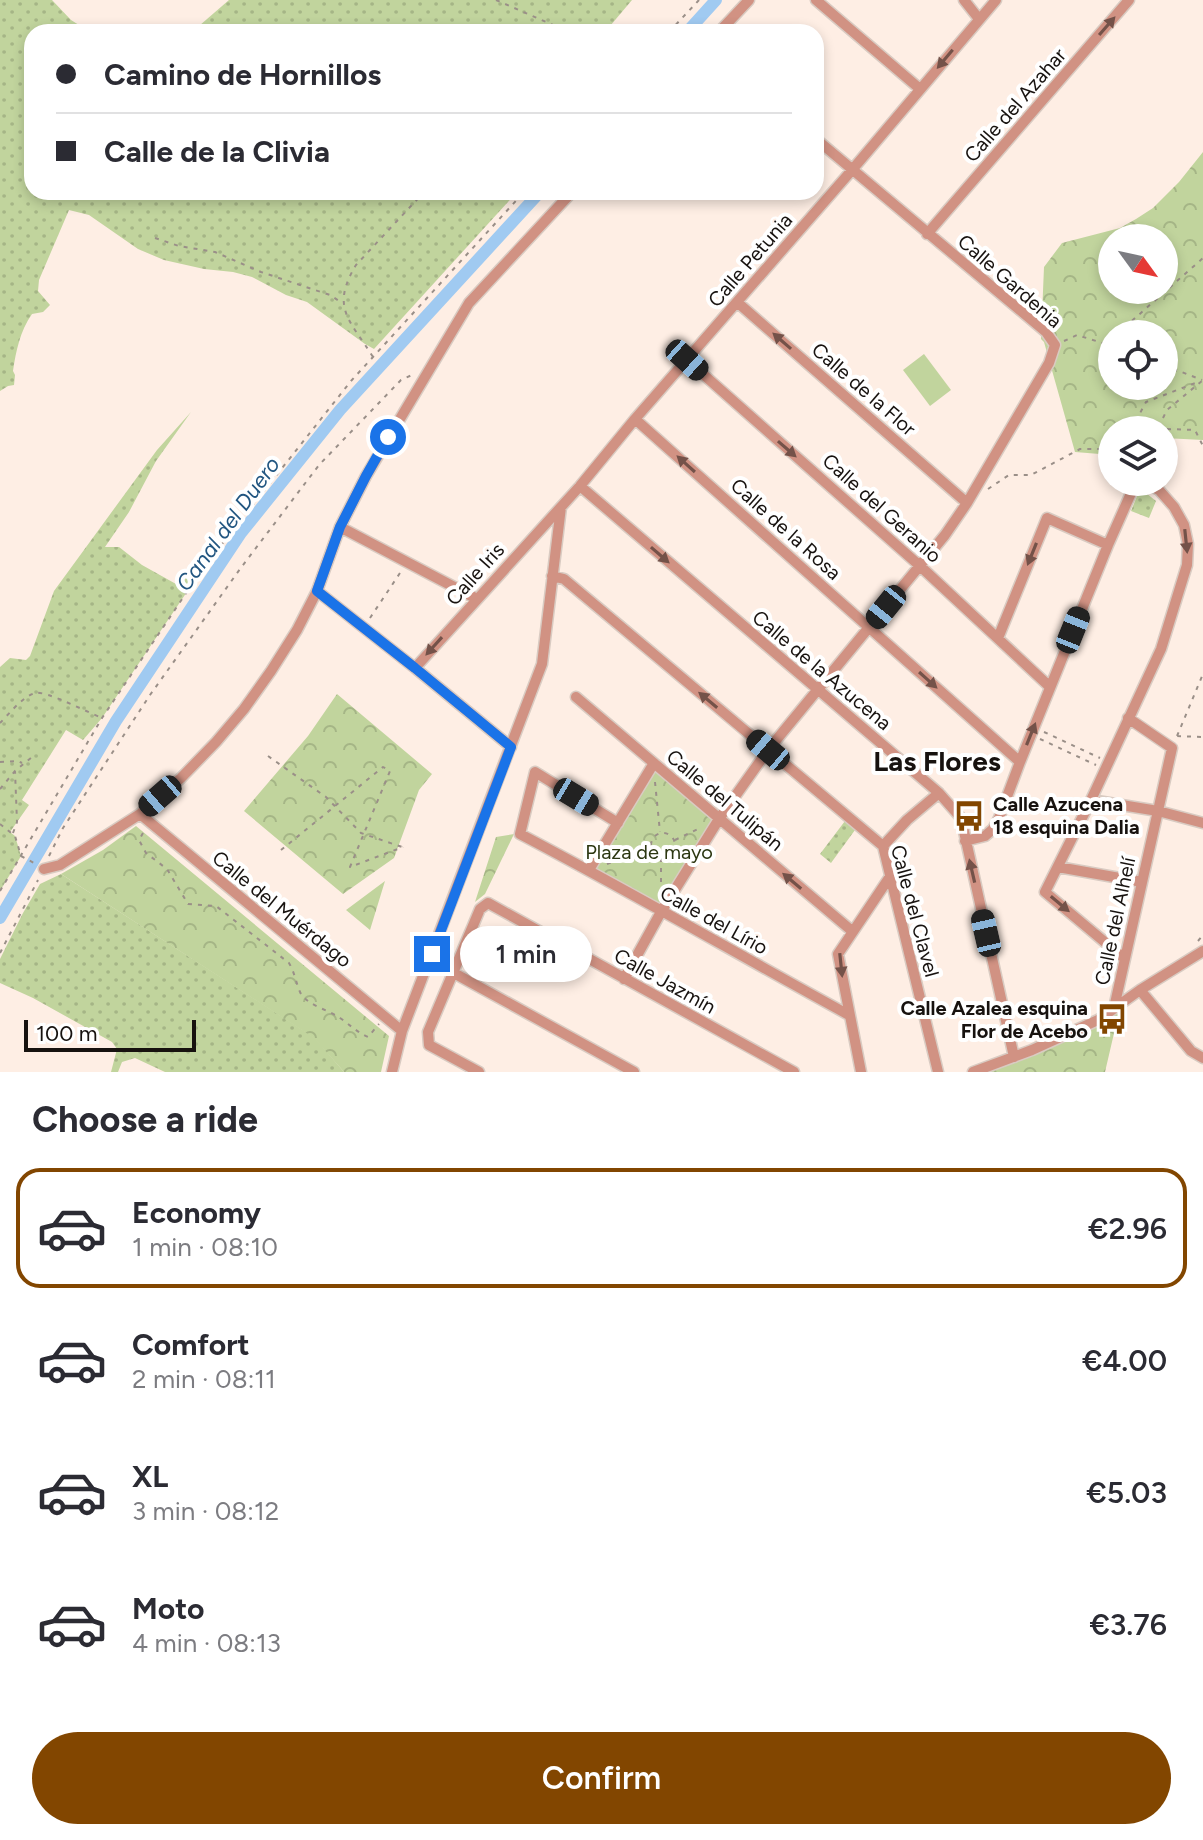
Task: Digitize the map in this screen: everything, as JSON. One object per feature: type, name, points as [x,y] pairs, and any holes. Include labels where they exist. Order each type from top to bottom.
[{"type":"street","points":[[726,24],[749,0]]},
{"type":"street","points":[[816,0],[920,89]]},
{"type":"street","points":[[964,0],[979,19]]},
{"type":"street","name":"Calle Petunia","points":[[561,505],[996,0]]},
{"type":"street","name":"Calle del Azahar","points":[[927,234],[1129,0]]},
{"type":"street","name":"Calle Gardenia","points":[[624,979],[719,819],[768,750],[945,535],[967,503],[1049,363],[1055,345],[1046,332],[824,146]]},
{"type":"street","points":[[42,868],[60,865],[140,814],[208,751],[244,709],[291,640],[317,591],[340,527],[366,476],[469,303],[565,200]]},
{"type":"street","name":"Calle de la Flor","points":[[737,302],[967,503]]},
{"type":"street","name":"Calle del Geranio","points":[[687,360],[920,566],[1050,687]]},
{"type":"street","name":"Calle de la Rosa","points":[[635,419],[1020,762]]},
{"type":"street","name":"Calle de la Azucena","points":[[580,486],[939,793],[961,818],[1014,1057]]},
{"type":"street","points":[[965,841],[985,836],[993,829],[1130,496]]},
{"type":"street","points":[[1125,959],[1045,892],[1161,649],[1187,565],[1188,544],[1184,525],[1164,496]]},
{"type":"street","points":[[392,1072],[402,1031],[542,664],[561,505]]},
{"type":"street","name":"Calle Iris","points":[[415,668],[561,505]]},
{"type":"street","points":[[998,638],[1047,518],[1108,545]]},
{"type":"street","points":[[340,527],[477,599]]},
{"type":"street","name":"Calle del Clavel","points":[[552,576],[564,579],[883,846],[938,1072]]},
{"type":"street","points":[[317,591],[511,747]]},
{"type":"street","name":"Calle del Tulipán","points":[[576,697],[852,931]]},
{"type":"street","name":"Calle del Alhelí","points":[[1114,1008],[1172,748],[1128,718]]},
{"type":"street","points":[[589,870],[654,763]]},
{"type":"street","name":"Calle del Lírio","points":[[618,823],[535,772],[520,834],[849,1015]]},
{"type":"street","points":[[883,846],[939,793]]},
{"type":"street","points":[[1091,800],[1158,811],[1203,823]]},
{"type":"street","name":"Calle del Muérdago","points":[[140,814],[402,1031]]},
{"type":"street","points":[[1058,867],[1142,882]]},
{"type":"street","points":[[861,1072],[838,954],[891,875]]},
{"type":"street","name":"Calle Jazmín","points":[[479,1072],[429,1045],[428,1032],[480,909],[488,903],[794,1072]]},
{"type":"street","points":[[973,1072],[1098,1020],[1203,951]]},
{"type":"street","points":[[452,972],[634,1072]]},
{"type":"street","points":[[1140,990],[1191,1051],[1203,1058]]},
{"type":"path","points":[[496,0],[551,24]]},
{"type":"path","points":[[676,24],[699,0]]},
{"type":"path","points":[[373,358],[344,312],[343,292],[356,265],[417,200]]},
{"type":"path","points":[[0,891],[102,718],[203,568],[351,381],[517,200]]},
{"type":"path","points":[[155,238],[215,252],[261,272],[330,295],[343,303]]},
{"type":"path","points":[[1133,320],[1203,258]]},
{"type":"path","points":[[1055,345],[1077,335],[1098,342]]},
{"type":"path","points":[[1178,370],[1203,380]]},
{"type":"path","points":[[0,953],[63,828],[150,695],[240,569],[319,465],[401,380],[427,372]]},
{"type":"path","points":[[1138,416],[1146,402],[1203,380],[1164,416]]},
{"type":"path","points":[[1178,430],[1195,430],[1203,446]]},
{"type":"path","points":[[988,489],[1009,475],[1031,475],[1080,449],[1098,449]]},
{"type":"path","points":[[364,627],[408,562]]},
{"type":"path","points":[[1203,675],[1177,736],[1203,737]]},
{"type":"path","points":[[0,723],[35,693],[45,693],[102,718]]},
{"type":"path","points":[[1032,731],[1106,765]]},
{"type":"path","points":[[1032,731],[1106,765]]},
{"type":"path","points":[[268,756],[326,797],[334,805],[363,833],[403,847],[350,867],[363,833],[390,771],[383,767],[334,805],[281,850]]},
{"type":"path","points":[[0,789],[32,757]]},
{"type":"path","points":[[0,762],[18,761],[24,764]]},
{"type":"path","points":[[654,763],[660,833]]},
{"type":"path","points":[[13,834],[17,822],[15,771]]},
{"type":"path","points":[[674,841],[719,819]]},
{"type":"path","points":[[150,823],[139,840],[146,853],[167,869],[188,904],[216,906],[289,963],[299,991],[306,1000],[339,1017],[356,1031],[368,1037],[385,1017]]},
{"type":"path","points":[[0,824],[15,836],[21,856],[42,868]]},
{"type":"path","points":[[660,833],[668,834],[674,841],[671,854],[661,857],[651,848],[653,838],[660,833]]},
{"type":"path","points":[[589,870],[651,848]]},
{"type":"path","points":[[661,857],[661,912]]},
{"type":"green space","points":[[0,0],[52,0],[77,24],[24,24],[24,200],[510,200],[374,349],[307,302],[252,277],[164,260],[138,249],[89,215],[69,210],[39,280],[38,291],[50,305],[43,312],[32,314],[16,356],[14,385],[0,391]]},
{"type":"green space","points":[[229,0],[632,0],[612,24],[201,24]]},
{"type":"green space","points":[[1203,152],[1203,440],[1178,439],[1178,416],[1098,416],[1098,454],[1075,452],[1041,339],[1044,267],[1062,243],[1098,234],[1098,304],[1178,304],[1178,224],[1127,224],[1153,208]]},
{"type":"green space","points":[[924,354],[951,390],[930,406],[903,370]]},
{"type":"green space","points":[[191,412],[156,461],[129,512],[105,547],[119,547],[142,565],[176,584],[191,570],[203,568],[102,718],[83,740],[66,730],[22,800],[29,805],[10,832],[15,836],[21,856],[0,891],[0,667],[10,658],[26,660],[30,656],[54,591],[157,450]]},
{"type":"green space","points":[[1137,496],[1150,496],[1156,501],[1149,518],[1131,511]]},
{"type":"green space","points":[[337,694],[432,774],[419,790],[394,858],[343,894],[244,811],[308,736]]},
{"type":"green space","name":"Plaza de mayo","points":[[654,763],[719,819],[661,912],[589,870]]},
{"type":"green space","points":[[845,821],[855,830],[831,863],[820,854]]},
{"type":"green space","points":[[136,826],[389,1036],[381,1072],[344,1072],[314,1038],[61,874],[103,850]]},
{"type":"green space","points":[[514,834],[485,894],[475,902],[496,837]]},
{"type":"green space","points":[[61,874],[315,1038],[344,1072],[165,1072],[135,1058],[122,1062],[118,1072],[111,1072],[117,1049],[112,1042],[0,983],[0,959],[23,913],[40,884]]},
{"type":"green space","points":[[385,881],[370,930],[346,910]]},
{"type":"green space","points":[[1122,1010],[1105,1072],[987,1072],[1100,1025]]},
{"type":"waterway","name":"Canal del Duero","points":[[694,24],[716,0]]},
{"type":"waterway","name":"Canal del Duero","points":[[0,918],[116,721],[241,533],[340,410],[533,200]]},
{"type":"place","name":"Calle Azucena 18 esquina Dalia","points":[[969,816]]},
{"type":"place","name":"Calle Azalea esquina Flor de Acebo","points":[[1112,1019]]},
{"type":"district","name":"Las Flores","points":[[937,761]]},
{"type":"route","points":[[388,437],[340,527],[317,591],[511,747],[432,954]]}]
